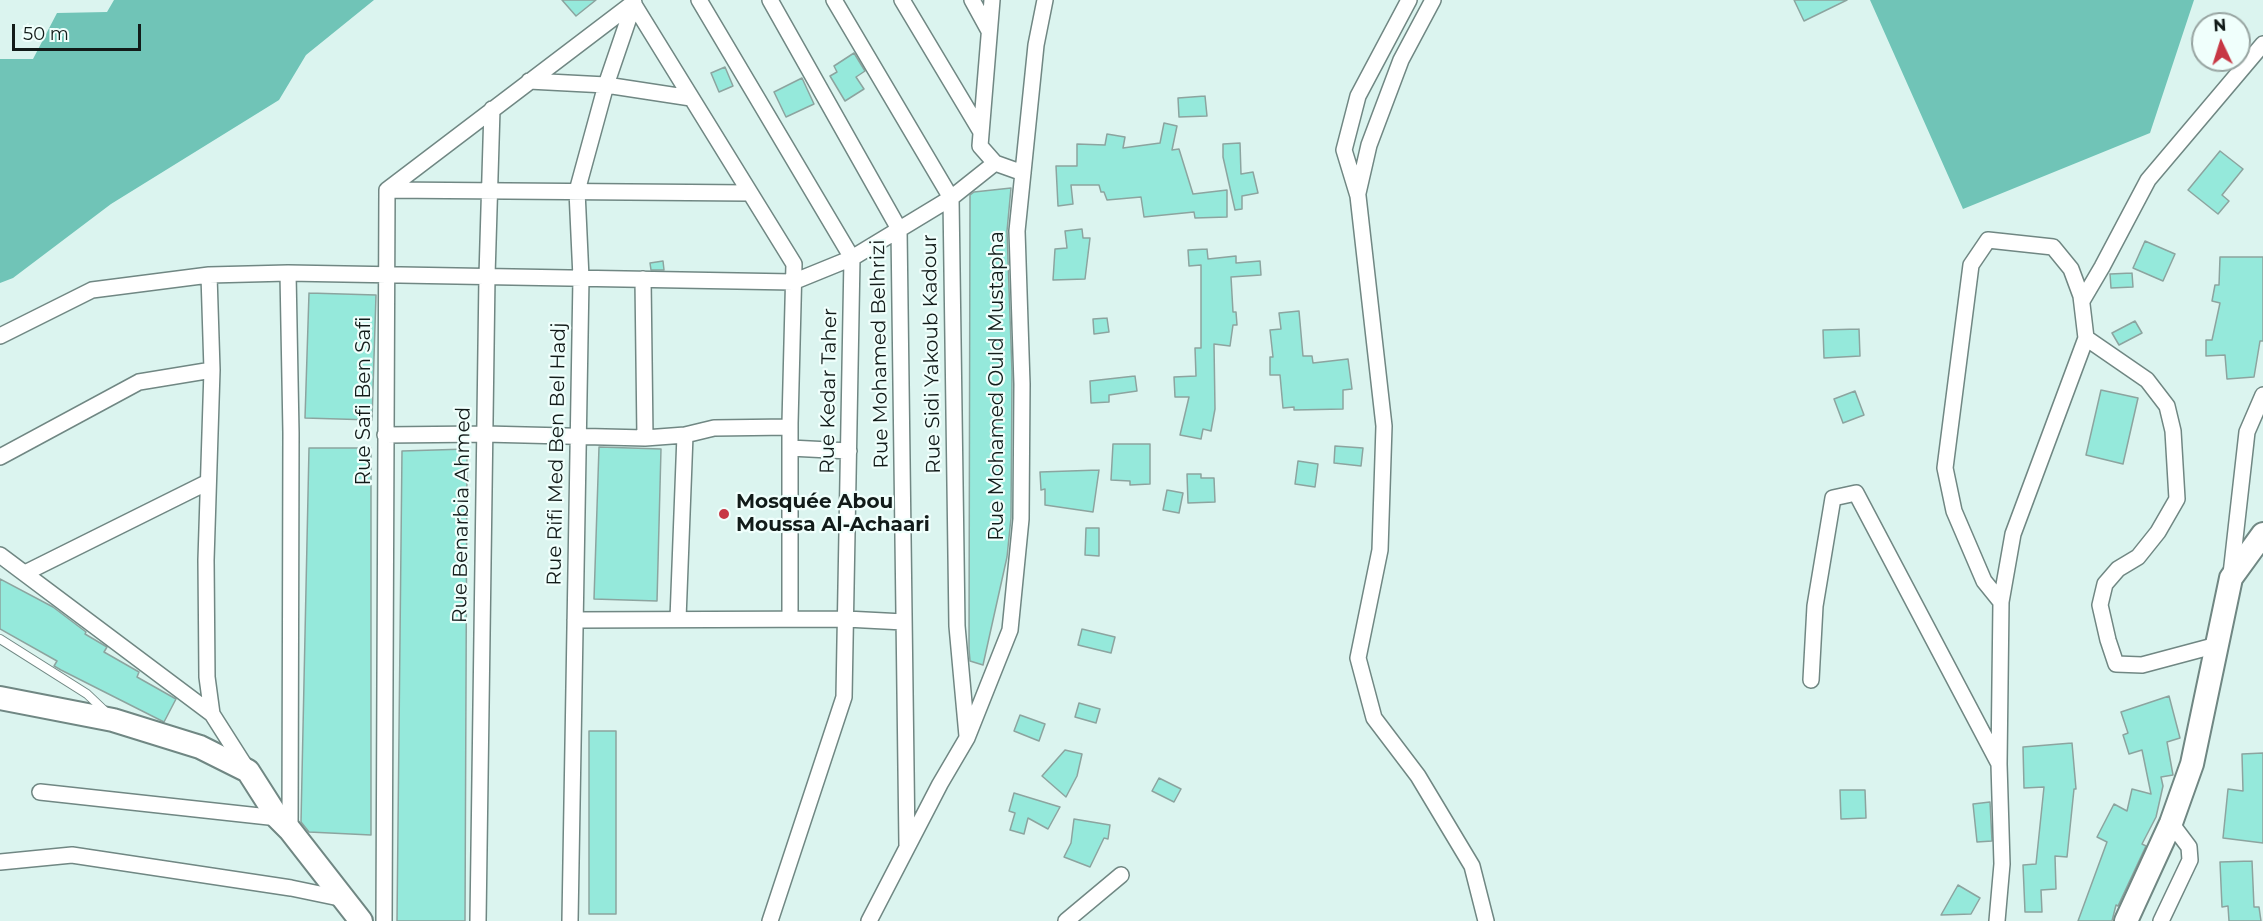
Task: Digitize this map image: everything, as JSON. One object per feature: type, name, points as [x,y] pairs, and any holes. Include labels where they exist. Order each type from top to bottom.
[{"type":"street","points":[[699,0],[852,258]]},
{"type":"street","name":"Rue Mohamed Belhrizi","points":[[770,0],[899,229],[907,849]]},
{"type":"street","name":"Rue Sidi Yakoub Kadour","points":[[834,0],[951,198],[957,626],[967,738]]},
{"type":"street","points":[[902,0],[981,132]]},
{"type":"street","points":[[972,0],[989,32]]},
{"type":"street","points":[[992,0],[980,146],[995,163],[1023,173]]},
{"type":"street","name":"Rue Mohamed Ould Mustapha","points":[[869,921],[967,738],[1010,630],[1021,519],[1022,384],[1017,231],[1036,45],[1045,0]]},
{"type":"street","points":[[1409,0],[1358,96],[1344,150],[1358,196],[1384,426],[1380,550],[1358,658],[1374,718],[1418,776],[1472,866],[1485,921]]},
{"type":"street","points":[[1358,196],[1369,145],[1401,60],[1433,0]]},
{"type":"street","points":[[387,190],[636,2],[691,98],[794,264],[790,427],[790,619]]},
{"type":"street","name":"Rue Rifi Med Ben Bel Hadj","points":[[570,921],[581,278],[577,191],[606,85],[636,2]]},
{"type":"street","points":[[2082,301],[2148,180],[2263,44]]},
{"type":"street","points":[[529,81],[606,85],[691,98]]},
{"type":"street","name":"Rue Benarbia Ahmed","points":[[478,921],[484,434],[492,109]]},
{"type":"street","points":[[0,336],[92,290],[209,275],[288,273],[793,282],[852,258],[951,198],[995,163]]},
{"type":"street","points":[[387,190],[750,193]]},
{"type":"street","name":"Rue Safi Ben Safi","points":[[384,921],[387,190]]},
{"type":"street","points":[[1997,921],[2001,864],[1999,764],[2001,602],[2013,534],[2086,338],[2082,301],[2070,269],[2053,247],[1988,240],[1971,265],[1945,468],[1954,511],[1984,581],[2001,602]]},
{"type":"street","name":"Rue Kedar Taher","points":[[770,921],[844,697],[852,258]]},
{"type":"street","points":[[284,824],[291,432],[288,273]]},
{"type":"street","points":[[209,275],[212,370],[206,560],[207,677],[212,714]]},
{"type":"street","points":[[643,279],[645,438]]},
{"type":"street","points":[[2086,338],[2146,380],[2167,406],[2173,431],[2177,499],[2158,532],[2138,557],[2118,569],[2105,584],[2100,605],[2116,664],[2142,665],[2217,645]]},
{"type":"street","points":[[0,457],[139,382],[212,370]]},
{"type":"street","points":[[2126,921],[2172,823],[2192,764],[2231,578],[2247,432],[2263,395]]},
{"type":"street","points":[[385,435],[484,434],[645,438],[685,435],[714,428],[790,427]]},
{"type":"street","points":[[678,620],[685,435]]},
{"type":"street","points":[[790,448],[849,452]]},
{"type":"street","points":[[25,573],[208,482]]},
{"type":"street","points":[[1811,680],[1815,606],[1833,498],[1856,493],[1999,764]]},
{"type":"street","points":[[2231,578],[2263,534]]},
{"type":"street","points":[[0,555],[212,714],[284,824],[361,921]]},
{"type":"street","points":[[575,620],[846,619],[904,622]]},
{"type":"street","points":[[0,698],[113,720],[200,747],[248,771]]},
{"type":"street","points":[[40,792],[284,824]]},
{"type":"street","points":[[2161,921],[2190,860],[2189,847],[2172,823]]},
{"type":"street","points":[[0,861],[72,855],[291,888],[344,899]]},
{"type":"street","points":[[1066,921],[1121,875]]},
{"type":"lane","points":[[0,639],[87,694],[99,703],[113,720]]},
{"type":"green space","points":[[114,0],[374,0],[306,55],[279,100],[111,204],[13,278],[0,283],[0,59],[33,59],[57,13],[107,12]]},
{"type":"green space","points":[[1870,0],[2194,0],[2150,133],[1963,209]]},
{"type":"building","points":[[562,0],[596,0],[576,16]]},
{"type":"building","points":[[1794,0],[1847,0],[1804,21]]},
{"type":"building","points":[[854,53],[865,71],[856,77],[864,89],[845,101],[830,76],[837,72],[834,66]]},
{"type":"building","points":[[725,67],[733,86],[719,92],[711,73]]},
{"type":"building","points":[[802,78],[814,104],[786,117],[774,92]]},
{"type":"building","points":[[1205,96],[1207,116],[1179,117],[1178,98]]},
{"type":"building","points":[[1164,123],[1177,126],[1172,150],[1179,149],[1193,194],[1227,190],[1227,217],[1195,218],[1194,212],[1144,217],[1141,197],[1107,200],[1099,185],[1071,185],[1073,204],[1058,206],[1056,166],[1077,166],[1077,144],[1105,145],[1107,134],[1125,137],[1123,148],[1160,143]]},
{"type":"building","points":[[1240,143],[1241,174],[1253,172],[1258,193],[1242,196],[1242,209],[1235,210],[1223,157],[1223,144]]},
{"type":"building","points":[[2220,151],[2243,169],[2222,195],[2229,201],[2218,214],[2188,190]]},
{"type":"building","points":[[1011,188],[1007,231],[1012,372],[1011,518],[1007,557],[983,665],[970,661],[969,649],[970,195],[974,192]]},
{"type":"building","points":[[1082,229],[1083,238],[1090,238],[1085,279],[1053,280],[1055,249],[1067,248],[1065,231]]},
{"type":"building","points":[[2145,241],[2175,254],[2163,281],[2133,268]]},
{"type":"building","points":[[1207,249],[1208,259],[1236,256],[1236,263],[1260,261],[1261,275],[1231,277],[1233,312],[1236,312],[1237,325],[1233,325],[1230,346],[1214,344],[1215,409],[1211,431],[1203,429],[1201,439],[1180,435],[1189,397],[1175,397],[1174,377],[1196,376],[1195,348],[1201,348],[1201,265],[1189,266],[1188,250]]},
{"type":"building","points":[[2220,257],[2263,257],[2263,341],[2260,341],[2254,377],[2227,379],[2225,355],[2206,356],[2206,340],[2212,340],[2220,303],[2212,301],[2215,285],[2219,285]]},
{"type":"building","points":[[663,261],[664,270],[651,270],[650,263]]},
{"type":"building","points":[[2132,273],[2133,287],[2111,288],[2110,274]]},
{"type":"building","points":[[309,293],[376,295],[372,420],[305,418]]},
{"type":"building","points":[[1299,311],[1303,356],[1312,356],[1313,363],[1348,359],[1352,389],[1343,390],[1343,409],[1294,410],[1294,407],[1283,408],[1280,375],[1270,375],[1270,357],[1273,357],[1270,330],[1281,329],[1279,313]]},
{"type":"building","points":[[1107,318],[1109,332],[1094,334],[1093,319]]},
{"type":"building","points":[[2135,321],[2142,333],[2119,345],[2112,333]]},
{"type":"building","points":[[1859,329],[1860,356],[1824,358],[1823,330]]},
{"type":"building","points":[[1135,376],[1137,391],[1109,395],[1109,402],[1091,403],[1090,381]]},
{"type":"building","points":[[2101,390],[2138,398],[2123,464],[2086,455]]},
{"type":"building","points":[[1855,391],[1864,415],[1843,423],[1834,399]]},
{"type":"building","points":[[1113,444],[1150,444],[1150,484],[1130,485],[1130,481],[1111,480]]},
{"type":"building","points":[[1335,446],[1363,448],[1361,466],[1334,463]]},
{"type":"building","points":[[599,447],[661,449],[657,601],[594,599]]},
{"type":"building","points":[[309,448],[371,448],[371,835],[309,832],[301,822]]},
{"type":"building","points":[[467,449],[465,921],[397,921],[402,451]]},
{"type":"building","points":[[1298,461],[1318,464],[1315,487],[1295,484]]},
{"type":"building","points":[[1099,470],[1093,512],[1045,505],[1045,489],[1041,490],[1040,472]]},
{"type":"building","points":[[1187,474],[1201,474],[1201,478],[1214,478],[1215,502],[1188,503]]},
{"type":"building","points":[[1167,490],[1183,493],[1179,513],[1163,510]]},
{"type":"building","points":[[1086,528],[1099,528],[1099,556],[1085,555]]},
{"type":"building","points":[[0,579],[53,607],[86,632],[85,634],[107,647],[104,652],[139,672],[137,677],[176,699],[164,722],[61,670],[54,666],[57,661],[0,629]]},
{"type":"building","points":[[1082,629],[1115,637],[1111,653],[1078,645]]},
{"type":"building","points":[[2169,696],[2180,738],[2167,742],[2173,775],[2161,777],[2163,786],[2156,817],[2142,844],[2146,846],[2118,906],[2116,905],[2112,921],[2078,921],[2107,842],[2097,837],[2114,804],[2127,811],[2132,789],[2151,794],[2142,750],[2129,754],[2123,735],[2128,733],[2121,712]]},
{"type":"building","points":[[1079,703],[1100,709],[1096,723],[1075,717]]},
{"type":"building","points":[[1020,715],[1045,724],[1039,741],[1014,731]]},
{"type":"building","points":[[589,731],[616,731],[616,914],[589,914]]},
{"type":"building","points":[[2072,743],[2076,789],[2074,789],[2067,857],[2055,856],[2056,889],[2041,890],[2042,912],[2025,912],[2023,865],[2036,864],[2044,787],[2024,788],[2023,747]]},
{"type":"building","points":[[1065,750],[1082,754],[1077,776],[1066,797],[1042,776]]},
{"type":"building","points":[[2263,753],[2263,843],[2223,838],[2228,789],[2243,791],[2242,754]]},
{"type":"building","points":[[1159,778],[1181,789],[1174,802],[1152,791]]},
{"type":"building","points":[[1840,790],[1865,790],[1866,818],[1841,819]]},
{"type":"building","points":[[1014,793],[1060,807],[1048,829],[1028,818],[1024,834],[1010,830],[1015,813],[1009,811]]},
{"type":"building","points":[[1990,802],[1992,841],[1977,842],[1973,804]]},
{"type":"building","points":[[1074,819],[1110,825],[1108,839],[1104,838],[1090,867],[1064,857],[1071,843]]},
{"type":"building","points":[[2252,861],[2254,907],[2259,907],[2261,921],[2229,921],[2228,906],[2222,907],[2220,862]]},
{"type":"building","points":[[1958,885],[1980,898],[1971,914],[1941,915]]},
{"type":"place","name":"Mosquée Abou Moussa Al-Achaari","points":[[724,514]]}]
